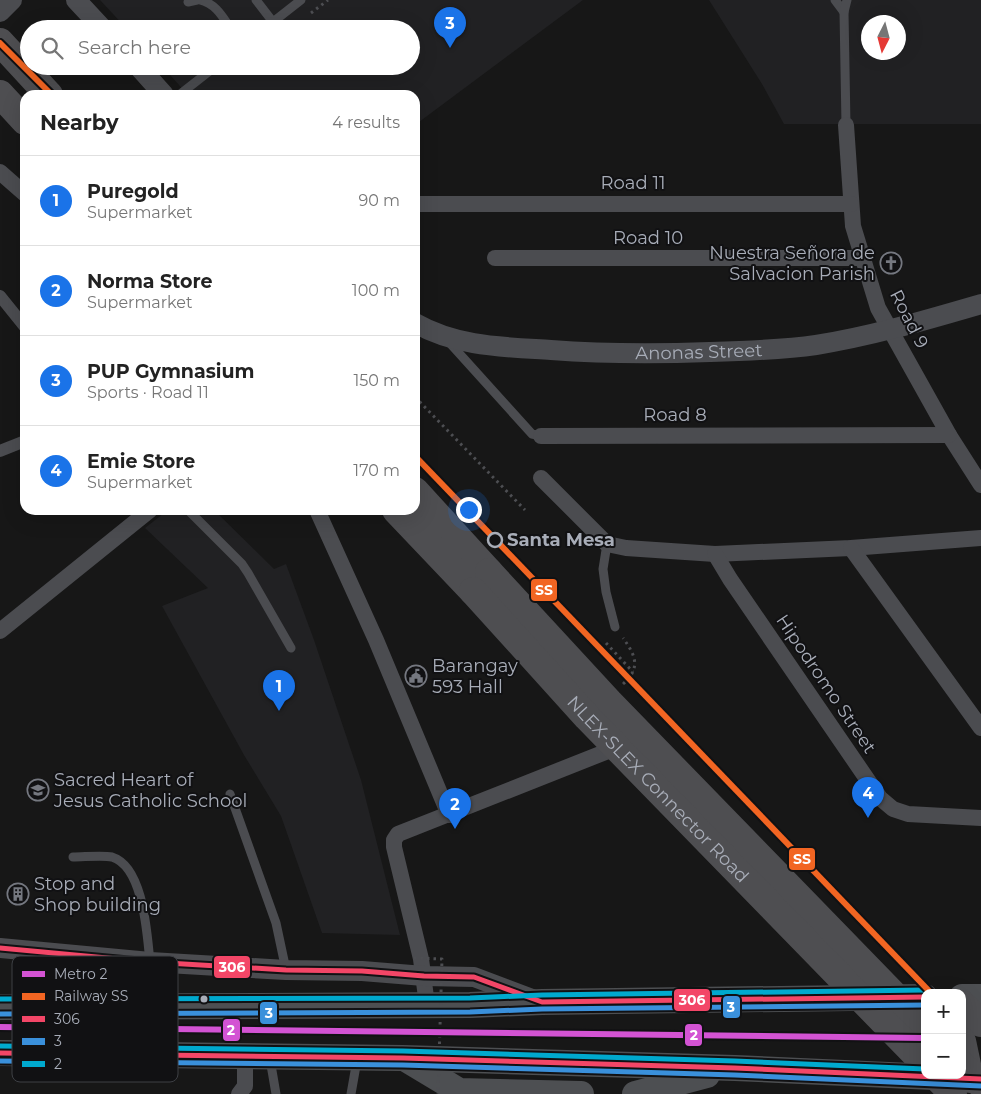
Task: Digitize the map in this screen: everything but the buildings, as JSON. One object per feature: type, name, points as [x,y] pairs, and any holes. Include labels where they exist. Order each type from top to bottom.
[{"type":"highway","points":[[0,42],[20,64]]},
{"type":"highway","points":[[31,75],[44,90]]},
{"type":"highway","points":[[0,94],[20,115]]},
{"type":"highway","name":"NLEX-SLEX Connector Road","points":[[420,496],[609,702],[921,1022]]},
{"type":"highway","name":"NLEX-SLEX Connector Road","points":[[401,515],[473,591],[587,717],[921,1060]]},
{"type":"highway","points":[[892,997],[921,1028]]},
{"type":"highway","points":[[966,1008],[981,1023]]},
{"type":"highway","points":[[966,1060],[970,1080]]},
{"type":"main road","points":[[178,1006],[427,1005],[921,997]]},
{"type":"main road","points":[[966,997],[981,997]]},
{"type":"main road","points":[[178,1056],[403,1058],[735,1068],[970,1080]]},
{"type":"main road","points":[[403,1058],[452,1093],[581,1094]]},
{"type":"main road","points":[[635,1094],[735,1068]]},
{"type":"street","points":[[0,12],[12,0]]},
{"type":"street","points":[[76,0],[95,20]]},
{"type":"street","points":[[146,75],[160,90]]},
{"type":"street","name":"Road 9","points":[[846,125],[853,226],[878,308],[950,435],[981,484]]},
{"type":"street","points":[[0,172],[20,190]]},
{"type":"street","name":"Road 11","points":[[420,204],[851,204]]},
{"type":"street","name":"Road 10","points":[[495,258],[862,258]]},
{"type":"street","points":[[0,296],[20,321]]},
{"type":"street","name":"Anonas Street","points":[[420,325],[444,336],[475,344],[509,348],[660,354],[743,351],[814,345],[891,331],[981,304]]},
{"type":"street","name":"Road 8","points":[[541,436],[950,435]]},
{"type":"street","points":[[0,451],[20,444]]},
{"type":"street","points":[[541,478],[607,544],[626,548],[715,554],[851,548],[981,538]]},
{"type":"street","points":[[0,631],[144,515]]},
{"type":"street","points":[[319,515],[376,640],[449,815]]},
{"type":"street","points":[[851,548],[981,728]]},
{"type":"street","name":"Hipodromo Street","points":[[715,554],[730,579],[880,798],[893,809],[908,814],[981,818]]},
{"type":"street","points":[[427,1005],[394,847],[394,840],[398,834],[608,751],[616,744],[616,736]]},
{"type":"street","points":[[0,948],[86,956]]},
{"type":"street","points":[[178,964],[286,970],[362,971],[419,967],[474,977],[542,1002]]},
{"type":"street","points":[[239,1094],[257,1057]]},
{"type":"lane","points":[[256,0],[271,20]]},
{"type":"lane","points":[[276,20],[301,0]]},
{"type":"lane","points":[[836,0],[844,12]]},
{"type":"lane","points":[[846,125],[844,12],[847,0]]},
{"type":"lane","points":[[195,1],[208,2],[216,7],[225,20]]},
{"type":"lane","points":[[186,90],[205,75]]},
{"type":"lane","name":"Road 8","points":[[444,336],[532,434],[541,436]]},
{"type":"lane","points":[[193,515],[242,564],[290,648]]},
{"type":"lane","points":[[400,515],[426,546],[431,556],[486,613],[540,659],[616,736]]},
{"type":"lane","points":[[607,544],[603,569],[606,592],[615,627]]},
{"type":"lane","points":[[230,794],[276,923],[286,970]]},
{"type":"lane","points":[[73,857],[112,857],[123,863],[134,878],[144,912],[149,956]]},
{"type":"lane","points":[[257,1057],[276,1094]]},
{"type":"lane","points":[[351,1094],[358,1058]]},
{"type":"path","points":[[420,402],[526,510]]},
{"type":"path","points":[[615,627],[633,651],[635,662],[630,678]]},
{"type":"path","points":[[606,643],[633,672]]},
{"type":"path","points":[[419,967],[442,959],[452,1093]]},
{"type":"shaded area","points":[[100,0],[583,0],[420,121],[420,90],[184,90],[170,75],[420,75],[420,20],[119,20]]},
{"type":"shaded area","points":[[709,0],[981,0],[981,124],[784,124],[762,84]]},
{"type":"shaded area","points":[[162,515],[219,515],[274,569],[286,564],[314,640],[361,780],[400,935],[322,933],[281,816],[244,755],[162,606],[208,588],[145,528]]},
{"type":"metro line","name":"2","points":[[0,1027],[12,1027]]},
{"type":"metro line","name":"2","points":[[178,1029],[921,1038]]},
{"type":"rail line","name":"SS","points":[[0,43],[20,63]]},
{"type":"rail line","name":"SS","points":[[32,75],[47,90]]},
{"type":"rail line","name":"SS","points":[[420,461],[927,989]]},
{"type":"transit line","name":"306","points":[[0,948],[86,956]]},
{"type":"transit line","name":"306","points":[[178,964],[474,977],[542,1002],[921,997]]},
{"type":"transit line","name":"2","points":[[178,999],[470,998],[542,995],[921,990]]},
{"type":"transit line","name":"2","points":[[0,999],[12,999]]},
{"type":"transit line","name":"3","points":[[178,1013],[470,1012],[542,1009],[921,1005]]},
{"type":"transit line","name":"3","points":[[0,1014],[12,1014]]},
{"type":"transit line","name":"2","points":[[0,1046],[12,1046]]},
{"type":"transit line","name":"2","points":[[178,1048],[403,1051],[921,1069]]},
{"type":"transit line","name":"306","points":[[0,1053],[12,1053]]},
{"type":"transit line","name":"306","points":[[178,1055],[403,1058],[735,1068],[981,1079]]},
{"type":"transit line","name":"3","points":[[0,1061],[12,1061]]},
{"type":"transit line","name":"3","points":[[178,1063],[403,1065],[735,1075],[981,1086]]},
{"type":"place","name":"PUP Gymnasium","points":[[450,48]]},
{"type":"place","name":"Nuestra Señora de Salvacion Parish","points":[[891,263]]},
{"type":"place","name":"Santa Mesa","points":[[495,540]]},
{"type":"place","name":"Barangay 593 Hall","points":[[416,676]]},
{"type":"place","name":"Puregold","points":[[279,711]]},
{"type":"place","name":"Sacred Heart of Jesus Catholic School","points":[[38,790]]},
{"type":"place","name":"Emie Store","points":[[868,818]]},
{"type":"place","name":"Norma Store","points":[[455,829]]},
{"type":"place","name":"Stop and Shop building","points":[[18,894]]}]
